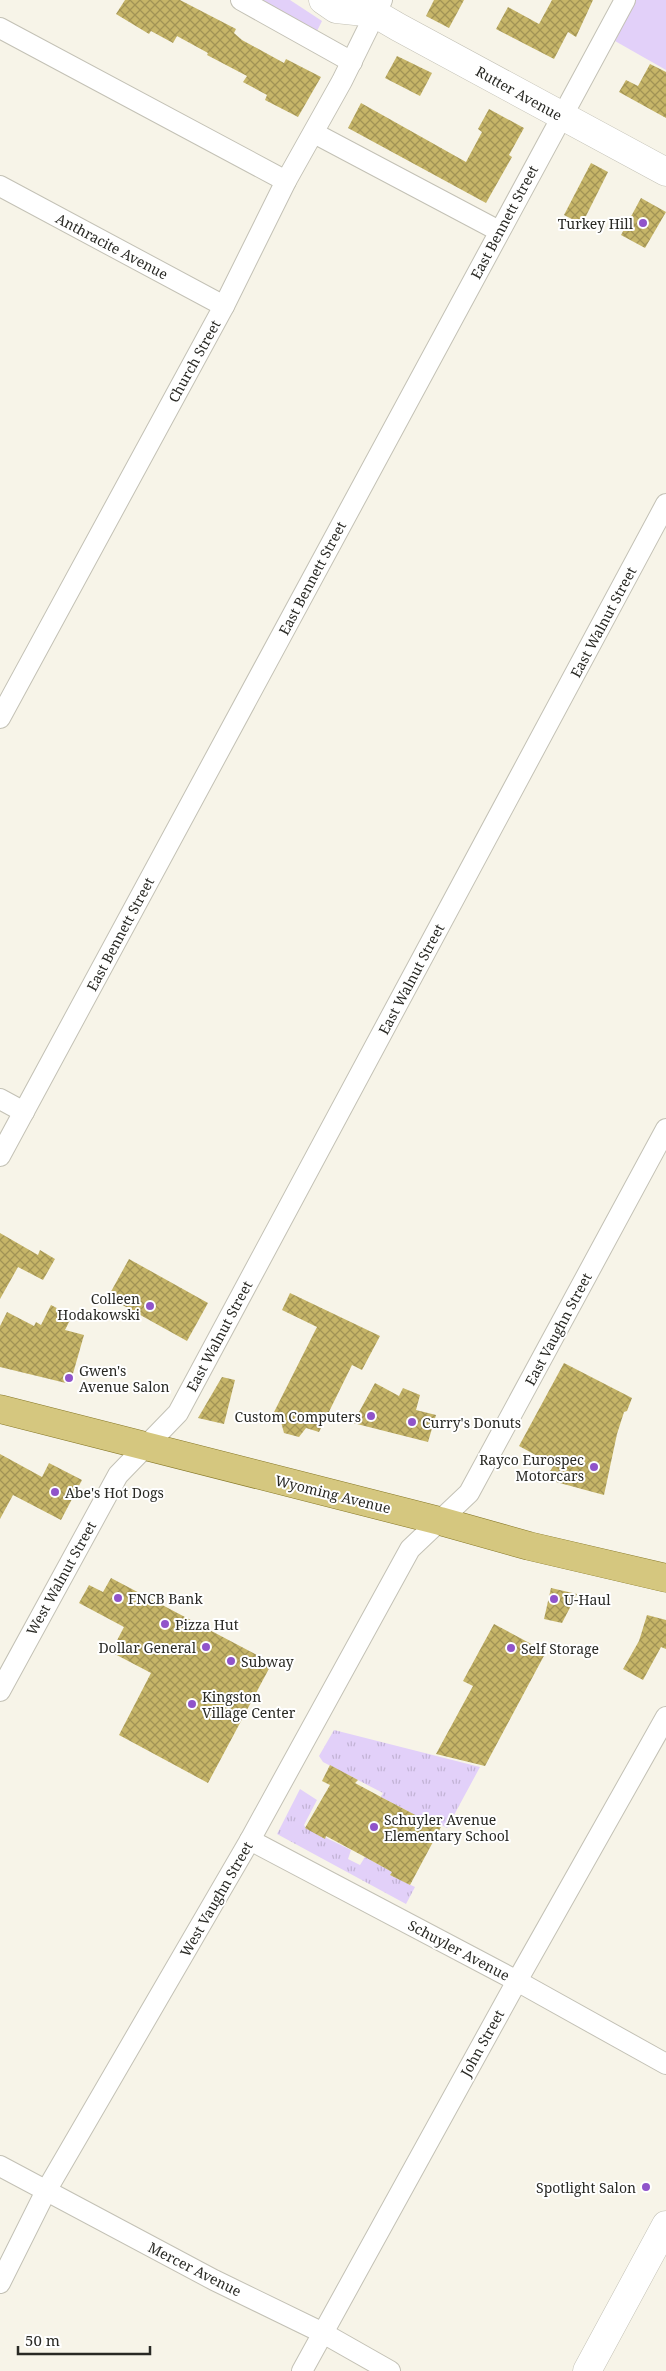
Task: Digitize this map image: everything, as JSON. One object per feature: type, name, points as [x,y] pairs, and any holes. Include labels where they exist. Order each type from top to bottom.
[{"type":"main road","name":"Rutter Avenue","points":[[323,0],[336,9],[372,4],[561,116],[666,172]]},
{"type":"main road","name":"Wyoming Avenue","points":[[0,1409],[440,1521],[529,1546],[666,1578]]},
{"type":"main road","points":[[587,2371],[666,2225]]},
{"type":"street","points":[[241,0],[352,62]]},
{"type":"street","name":"East Bennett Street","points":[[0,1156],[625,0]]},
{"type":"street","name":"Church Street","points":[[0,718],[224,306],[286,181],[352,62],[372,4]]},
{"type":"street","points":[[0,28],[286,181]]},
{"type":"street","points":[[314,133],[499,231]]},
{"type":"street","name":"Anthracite Avenue","points":[[0,186],[224,306]]},
{"type":"street","name":"East Walnut Street","points":[[146,1446],[178,1413],[666,504]]},
{"type":"street","points":[[0,1099],[24,1112]]},
{"type":"street","name":"East Vaughn Street","points":[[440,1521],[472,1488],[666,1129]]},
{"type":"street","name":"West Walnut Street","points":[[0,1691],[118,1475],[146,1446]]},
{"type":"street","name":"West Vaughn Street","points":[[0,2282],[46,2191],[250,1840],[410,1549],[440,1521]]},
{"type":"street","name":"John Street","points":[[302,2371],[517,1981],[666,1717]]},
{"type":"street","name":"Schuyler Avenue","points":[[250,1840],[517,1981],[666,2064]]},
{"type":"street","name":"Mercer Avenue","points":[[0,2166],[214,2280],[323,2333],[390,2371]]},
{"type":"green space","points":[[255,0],[290,0],[322,21],[316,33]]},
{"type":"green space","points":[[636,0],[666,0],[666,70],[615,41]]},
{"type":"green space","points":[[334,1730],[480,1767],[447,1828],[422,1815],[421,1818],[381,1797],[383,1793],[323,1762],[319,1756]]},
{"type":"green space","points":[[300,1789],[317,1800],[304,1825],[306,1828],[351,1850],[348,1859],[360,1865],[365,1857],[392,1872],[390,1875],[415,1887],[406,1904],[277,1834]]},
{"type":"building","points":[[125,0],[180,0],[236,29],[234,33],[242,40],[284,63],[286,59],[321,77],[298,117],[265,100],[267,95],[243,82],[247,76],[207,55],[208,53],[177,36],[173,43],[151,31],[149,34],[116,14]]},
{"type":"building","points":[[434,0],[464,0],[449,28],[426,16]]},
{"type":"building","points":[[552,0],[593,0],[576,37],[568,32],[554,59],[496,29],[508,7],[539,24]]},
{"type":"building","points":[[397,56],[432,73],[420,96],[385,78]]},
{"type":"building","points":[[650,64],[666,72],[666,118],[619,92],[626,80],[638,86]]},
{"type":"building","points":[[361,103],[466,162],[482,132],[478,129],[489,109],[524,128],[509,155],[512,157],[486,203],[348,128]]},
{"type":"building","name":"Turkey Hill","points":[[591,163],[608,172],[582,224],[564,215]]},
{"type":"building","name":"Turkey Hill","points":[[641,198],[666,212],[645,248],[621,235]]},
{"type":"building","points":[[0,1233],[38,1255],[40,1250],[55,1259],[43,1280],[18,1267],[0,1299]]},
{"type":"building","points":[[129,1259],[208,1303],[187,1341],[108,1297]]},
{"type":"building","points":[[290,1293],[380,1336],[362,1370],[352,1365],[319,1432],[306,1428],[299,1437],[284,1433],[281,1422],[270,1420],[317,1327],[282,1310]]},
{"type":"building","points":[[51,1305],[72,1316],[65,1330],[84,1335],[70,1384],[0,1367],[0,1326],[7,1312],[34,1326],[36,1322],[41,1325]]},
{"type":"building","points":[[564,1363],[632,1398],[627,1411],[624,1412],[617,1434],[604,1495],[545,1479],[554,1465],[519,1446]]},
{"type":"building","points":[[222,1377],[235,1380],[224,1424],[198,1418]]},
{"type":"building","points":[[375,1383],[399,1396],[403,1388],[420,1395],[416,1410],[436,1415],[428,1442],[353,1423]]},
{"type":"building","points":[[0,1454],[42,1477],[49,1463],[82,1480],[61,1520],[13,1495],[0,1519]]},
{"type":"building","name":"Kingston Village Center","points":[[111,1578],[272,1663],[208,1783],[119,1735],[151,1673],[111,1652],[124,1627],[79,1603],[89,1585],[103,1592]]},
{"type":"building","points":[[551,1588],[577,1594],[562,1623],[544,1619]]},
{"type":"building","points":[[647,1615],[666,1620],[666,1649],[661,1647],[643,1680],[623,1669],[639,1641]]},
{"type":"building","points":[[494,1624],[546,1652],[485,1766],[436,1754],[473,1686],[463,1681]]},
{"type":"building","name":"Schuyler Avenue Elementary School","points":[[330,1765],[358,1780],[355,1783],[381,1797],[421,1818],[422,1815],[442,1825],[410,1885],[390,1875],[392,1872],[365,1857],[326,1836],[325,1839],[305,1828],[330,1785],[322,1781]]},
{"type":"place","name":"Turkey Hill","points":[[643,223]]},
{"type":"place","name":"Colleen Hodakowski","points":[[150,1306]]},
{"type":"place","name":"Gwen's Avenue Salon","points":[[69,1378]]},
{"type":"place","name":"Custom Computers","points":[[371,1416]]},
{"type":"place","name":"Curry's Donuts","points":[[412,1422]]},
{"type":"place","name":"Rayco Eurospec Motorcars","points":[[594,1467]]},
{"type":"place","name":"Abe's Hot Dogs","points":[[55,1492]]},
{"type":"place","name":"FNCB Bank","points":[[118,1598]]},
{"type":"place","name":"U-Haul","points":[[554,1599]]},
{"type":"place","name":"Pizza Hut","points":[[165,1624]]},
{"type":"place","name":"Dollar General","points":[[206,1647]]},
{"type":"place","name":"Self Storage","points":[[511,1648]]},
{"type":"place","name":"Subway","points":[[231,1661]]},
{"type":"place","name":"Kingston Village Center","points":[[192,1704]]},
{"type":"place","name":"Schuyler Avenue Elementary School","points":[[374,1827]]},
{"type":"place","name":"Spotlight Salon","points":[[646,2187]]}]
